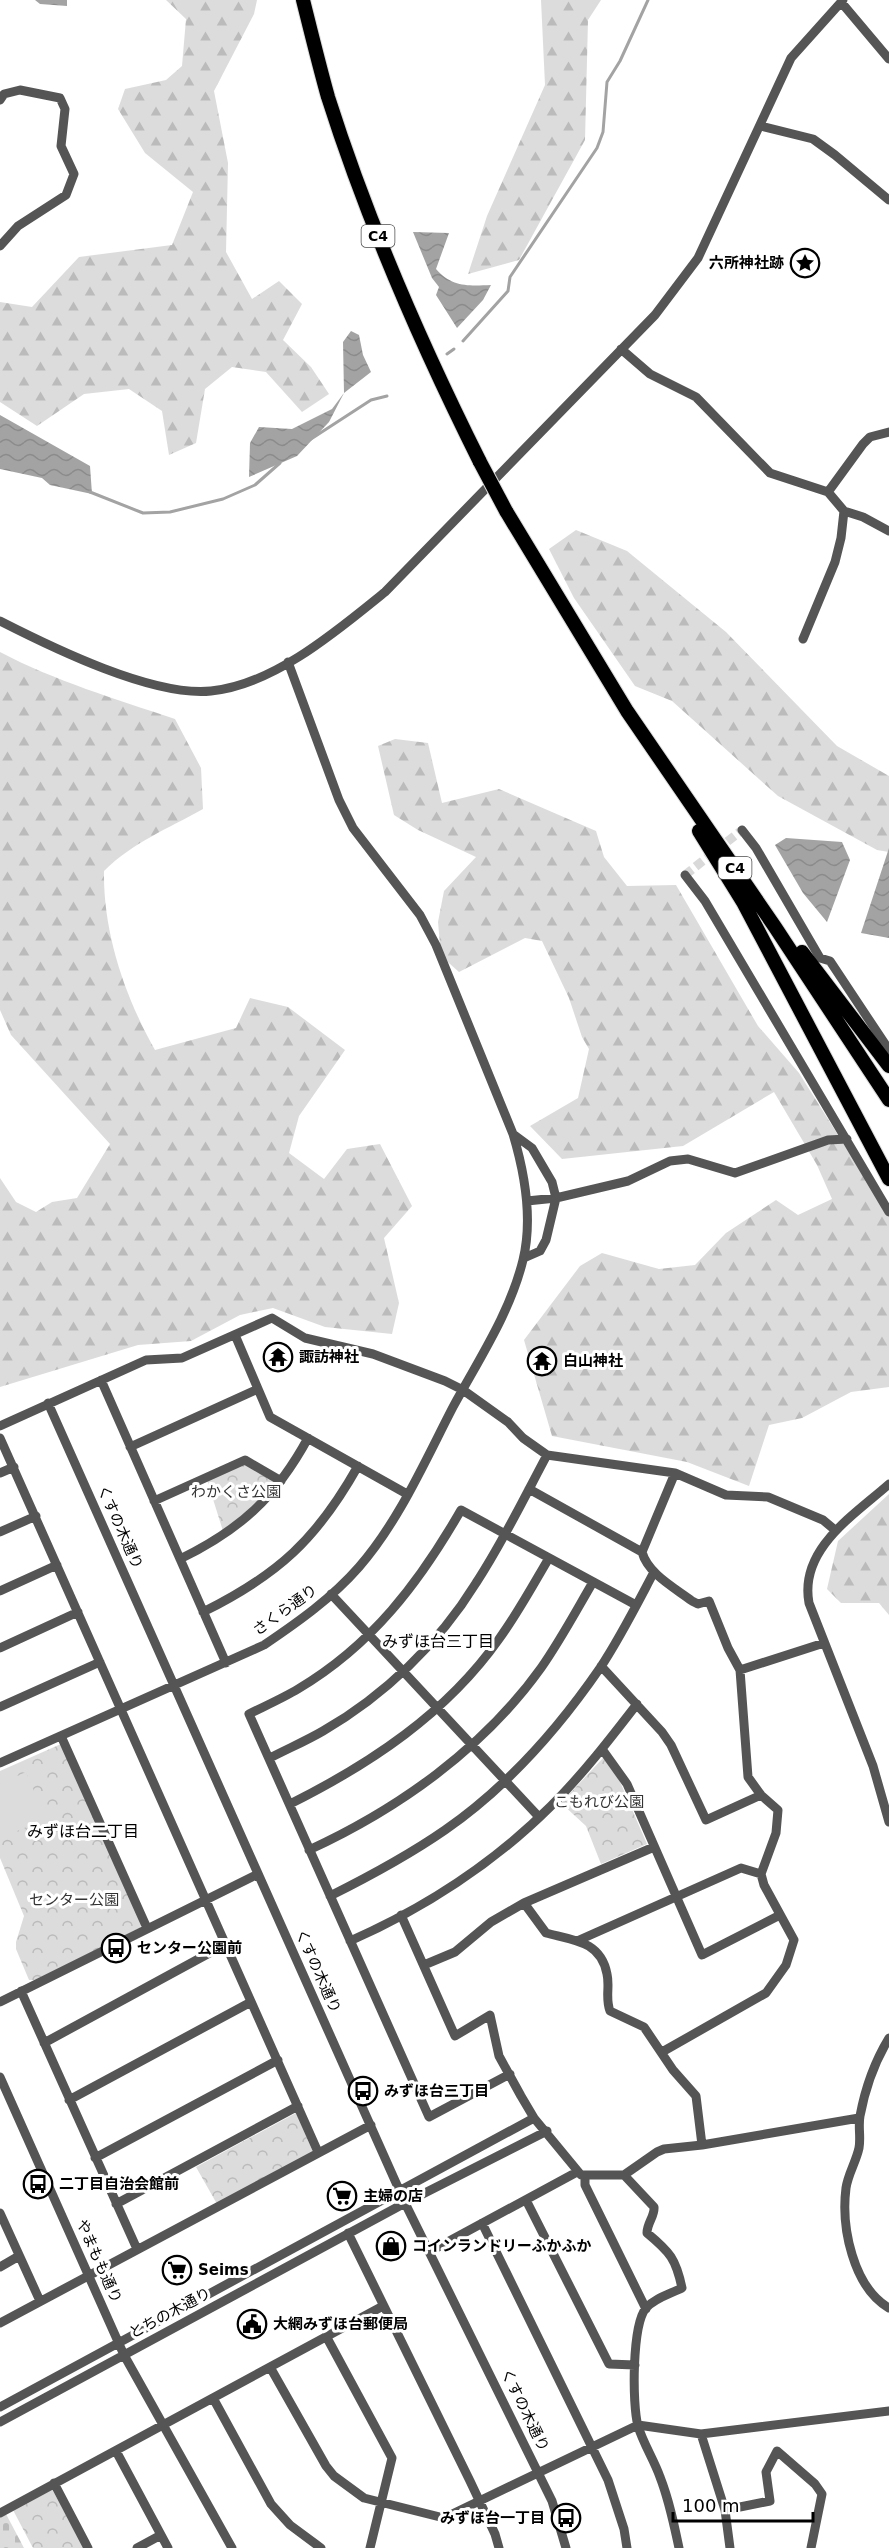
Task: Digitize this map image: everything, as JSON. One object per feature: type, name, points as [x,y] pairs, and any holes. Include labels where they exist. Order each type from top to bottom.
[{"type":"highway","name":"C4","points":[[303,0],[328,96],[363,198],[402,298],[444,390],[506,511],[627,711],[775,927],[889,1100]]},
{"type":"highway","name":"C4","points":[[580,636],[780,924],[889,1089]]},
{"type":"highway","points":[[627,711],[656,764],[743,902],[889,1179]]},
{"type":"highway","points":[[780,924],[889,1066]]},
{"type":"street","points":[[0,621],[32,638],[122,674],[149,684],[187,692],[213,691],[241,684],[288,662],[345,625],[385,592],[655,315],[698,258],[791,58],[842,1],[889,59]]},
{"type":"street","points":[[0,100],[4,94],[20,90],[60,98],[65,109],[61,146],[74,174],[66,195],[18,226],[0,246]]},
{"type":"street","points":[[761,126],[813,139],[889,200]]},
{"type":"street","points":[[621,349],[650,374],[696,397],[770,473],[828,492],[844,511],[864,517],[889,531]]},
{"type":"street","points":[[828,492],[870,437],[889,432]]},
{"type":"street","points":[[803,639],[835,562],[844,511]]},
{"type":"street","name":"さくら通り","points":[[0,1763],[264,1645],[299,1621],[331,1594],[365,1559],[383,1535],[407,1494],[510,1304],[524,1258],[527,1201],[520,1156],[513,1134],[436,945],[420,915],[353,828],[339,800],[288,662]]},
{"type":"street","points":[[742,830],[756,848],[820,958],[830,961],[889,1050]]},
{"type":"street","points":[[685,875],[705,901],[889,1212]]},
{"type":"street","points":[[513,1134],[532,1148],[552,1182],[556,1198],[546,1240],[540,1251],[524,1258]]},
{"type":"street","points":[[527,1201],[556,1198],[628,1181],[670,1161],[688,1159],[735,1173],[828,1140],[847,1139]]},
{"type":"street","points":[[0,1426],[146,1360],[182,1358],[272,1318],[305,1338],[372,1354],[463,1390],[508,1422],[523,1438],[547,1455],[675,1473],[726,1495],[768,1497],[823,1520],[835,1530]]},
{"type":"street","points":[[235,1335],[270,1417],[407,1494]]},
{"type":"street","points":[[101,1380],[226,1663]]},
{"type":"street","points":[[130,1447],[258,1389]]},
{"type":"street","name":"くすの木通り","points":[[48,1403],[405,2203],[552,2501],[566,2548]]},
{"type":"street","points":[[0,1438],[318,2152]]},
{"type":"street","points":[[180,1559],[218,1539],[244,1521],[266,1501],[308,1438]]},
{"type":"street","points":[[270,1758],[324,1731],[372,1697],[403,1672],[448,1623],[476,1583],[547,1455]]},
{"type":"street","points":[[154,1501],[244,1460],[281,1481]]},
{"type":"street","points":[[203,1612],[234,1597],[282,1564],[322,1524],[358,1466]]},
{"type":"street","points":[[0,1473],[14,1467]]},
{"type":"street","points":[[662,2052],[766,1993],[786,1965],[794,1940],[764,1886],[761,1874],[776,1833],[778,1810],[761,1795],[748,1777],[740,1670],[728,1648],[710,1601],[698,1604],[654,1572],[644,1560],[642,1552],[675,1473]]},
{"type":"street","points":[[889,1484],[835,1530],[814,1563],[806,1585],[808,1604],[873,1766],[889,1822]]},
{"type":"street","points":[[529,1489],[642,1552]]},
{"type":"street","points":[[510,2074],[429,2117],[249,1714],[298,1689],[335,1664],[369,1635],[400,1602],[434,1557],[461,1510],[636,1605]]},
{"type":"street","points":[[0,1532],[36,1516]]},
{"type":"street","points":[[290,1804],[358,1768],[409,1732],[437,1708],[457,1689],[498,1641],[549,1558]]},
{"type":"street","points":[[0,1591],[57,1565]]},
{"type":"street","points":[[330,1896],[383,1869],[445,1830],[504,1781],[553,1730],[601,1666],[654,1572]]},
{"type":"street","points":[[309,1850],[374,1817],[408,1795],[471,1745],[518,1697],[541,1667],[593,1582]]},
{"type":"street","points":[[331,1594],[539,1817]]},
{"type":"street","points":[[0,1648],[78,1612]]},
{"type":"street","points":[[740,1670],[824,1642]]},
{"type":"street","points":[[0,1707],[100,1662]]},
{"type":"street","points":[[601,1666],[671,1745],[706,1820],[761,1795]]},
{"type":"street","points":[[350,1941],[401,1915],[462,1879],[539,1817],[602,1749],[637,1704]]},
{"type":"street","points":[[61,1736],[147,1928]]},
{"type":"street","points":[[602,1749],[622,1774],[702,1955],[780,1915]]},
{"type":"street","points":[[424,1965],[455,1952],[491,1922],[524,1903],[654,1847]]},
{"type":"street","points":[[577,1941],[741,1868],[761,1874]]},
{"type":"street","points":[[0,2002],[258,1874]]},
{"type":"street","points":[[524,1903],[546,1934],[577,1941],[594,1948],[600,1955],[608,1974],[607,2001],[610,2011],[644,2027],[673,2070],[696,2096],[702,2145]]},
{"type":"street","points":[[401,1915],[455,2036],[490,2015],[500,2056],[534,2118],[581,2174],[645,2309]]},
{"type":"street","points":[[44,2043],[226,1944]]},
{"type":"street","points":[[21,1991],[137,2249]]},
{"type":"street","points":[[69,2100],[251,2002]]},
{"type":"street","points":[[889,2038],[871,2078],[860,2118],[859,2147],[846,2190],[848,2236],[855,2267],[877,2301],[889,2308]]},
{"type":"street","points":[[95,2158],[278,2060]]},
{"type":"street","name":"やまもも通り","points":[[0,2077],[124,2355],[232,2548]]},
{"type":"street","points":[[116,2204],[298,2106]]},
{"type":"street","name":"とちの木通り","points":[[0,2407],[534,2118]]},
{"type":"street","points":[[429,2252],[526,2200],[581,2174],[624,2175],[657,2152],[860,2118]]},
{"type":"street","points":[[0,2323],[370,2125]]},
{"type":"street","name":"とちの木通り","points":[[0,2422],[348,2233],[547,2131]]},
{"type":"street","points":[[624,2175],[654,2207],[655,2213],[647,2226],[647,2233],[667,2249],[676,2263],[682,2288],[654,2301],[645,2309],[638,2322],[634,2365],[638,2425],[672,2511],[679,2548]]},
{"type":"street","points":[[526,2200],[609,2364],[634,2365]]},
{"type":"street","points":[[0,2213],[40,2301]]},
{"type":"street","points":[[482,2223],[608,2480],[624,2529],[627,2548]]},
{"type":"street","points":[[348,2233],[479,2500],[499,2548]]},
{"type":"street","points":[[0,2267],[19,2256]]},
{"type":"street","points":[[0,2513],[383,2306]]},
{"type":"street","points":[[326,2336],[392,2458],[370,2548]]},
{"type":"street","points":[[270,2367],[326,2466],[357,2494],[381,2503],[444,2518],[638,2425],[700,2434],[889,2411]]},
{"type":"street","points":[[213,2398],[271,2504],[290,2524],[321,2548]]},
{"type":"street","points":[[700,2434],[724,2510],[730,2548]]},
{"type":"street","points":[[116,2451],[168,2548]]},
{"type":"street","points":[[724,2510],[770,2501],[766,2472],[777,2451],[815,2484],[822,2494],[811,2548]]},
{"type":"street","points":[[54,2483],[88,2548]]},
{"type":"street","points":[[136,2548],[161,2535]]},
{"type":"green space","points":[[166,0],[257,0],[254,14],[214,91],[228,163],[226,252],[252,299],[279,281],[302,304],[283,340],[311,367],[329,394],[302,412],[266,372],[232,367],[205,389],[196,443],[169,455],[162,411],[129,389],[84,394],[37,426],[0,402],[0,302],[32,307],[79,257],[172,245],[193,192],[145,153],[118,109],[125,89],[166,80],[182,66],[186,19]]},
{"type":"green space","points":[[541,0],[601,0],[588,20],[585,140],[519,260],[468,274],[487,216],[545,85]]},
{"type":"green space","points":[[576,530],[627,551],[726,632],[837,746],[889,776],[889,852],[877,850],[778,796],[672,701],[635,686],[574,598],[549,549]]},
{"type":"green space","points":[[0,652],[64,681],[175,719],[201,768],[203,809],[126,852],[104,871],[107,918],[125,986],[155,1050],[236,1028],[250,998],[288,1007],[345,1050],[299,1116],[289,1153],[324,1179],[347,1149],[380,1144],[412,1206],[384,1238],[399,1303],[392,1334],[325,1327],[273,1308],[240,1315],[191,1341],[138,1345],[0,1387],[0,1178],[16,1202],[36,1212],[52,1202],[77,1198],[110,1144],[11,1035],[0,1010]]},
{"type":"green space","points":[[395,739],[428,743],[442,803],[499,789],[596,831],[604,857],[627,886],[676,885],[758,1026],[799,1073],[889,1216],[889,1387],[851,1392],[802,1418],[769,1425],[749,1486],[687,1462],[552,1436],[524,1340],[580,1266],[602,1253],[659,1269],[695,1265],[726,1233],[776,1200],[798,1215],[832,1199],[817,1165],[774,1092],[683,1146],[562,1159],[530,1126],[578,1098],[589,1049],[582,1037],[569,998],[542,941],[525,938],[459,972],[441,956],[438,922],[444,891],[476,857],[418,830],[394,815],[378,746]]},
{"type":"green space","name":"わかくさ公園","points":[[244,1464],[275,1482],[263,1498],[223,1531],[207,1480]]},
{"type":"green space","points":[[889,1494],[889,1615],[879,1603],[841,1603],[827,1589],[838,1541]]},
{"type":"green space","name":"センター公園","points":[[61,1744],[142,1923],[140,1928],[35,1980],[29,1980],[16,1949],[24,1916],[0,1858],[0,1771]]},
{"type":"green space","name":"こもれび公園","points":[[603,1758],[618,1777],[647,1844],[601,1864],[586,1826],[561,1803]]},
{"type":"green space","points":[[26,1772],[46,1819],[0,1838],[0,1784]]},
{"type":"green space","points":[[296,2113],[313,2152],[217,2204],[196,2167]]},
{"type":"green space","points":[[52,2489],[84,2548],[33,2548],[13,2510]]},
{"type":"green space","points":[[6,2514],[24,2548],[0,2548],[0,2517]]},
{"type":"water","points":[[35,0],[67,0],[67,6],[40,4]]},
{"type":"water","points":[[413,232],[449,233],[436,269],[454,282],[467,285],[491,285],[483,300],[457,328],[436,295],[439,287],[432,278]]},
{"type":"water","points":[[351,331],[359,335],[363,355],[371,372],[344,393],[343,342]]},
{"type":"water","points":[[344,393],[329,422],[297,456],[249,477],[250,443],[259,427],[292,429],[332,409]]},
{"type":"water","points":[[0,415],[90,466],[92,494],[50,485],[42,478],[0,469]]},
{"type":"water","points":[[786,838],[842,842],[850,860],[827,922],[803,893],[775,845]]},
{"type":"water","points":[[889,848],[889,938],[861,933]]},
{"type":"waterway","points":[[463,341],[508,291],[510,277],[597,148],[603,132],[607,82],[620,61],[648,0]]},
{"type":"waterway","points":[[447,354],[454,349]]},
{"type":"waterway","points":[[311,439],[371,400],[387,396]]},
{"type":"waterway","points":[[90,492],[143,513],[170,512],[223,499],[255,485],[280,463]]},
{"type":"tunnel","points":[[685,875],[742,830]]},
{"type":"place","name":"六所神社跡","points":[[805,263]]},
{"type":"place","name":"諏訪神社","points":[[278,1357]]},
{"type":"place","name":"白山神社","points":[[542,1361]]},
{"type":"place","name":"センター公園前","points":[[116,1948]]},
{"type":"place","name":"みずほ台三丁目","points":[[363,2091]]},
{"type":"place","name":"二丁目自治会館前","points":[[38,2184]]},
{"type":"place","name":"主婦の店","points":[[342,2196]]},
{"type":"place","name":"コインランドリーふかふか","points":[[391,2246]]},
{"type":"place","name":"Seims","points":[[177,2270]]},
{"type":"place","name":"大網みずほ台郵便局","points":[[252,2324]]},
{"type":"place","name":"みずほ台一丁目","points":[[566,2518]]},
{"type":"district","name":"みずほ台三丁目","points":[[438,1641]]},
{"type":"district","name":"みずほ台二丁目","points":[[83,1831]]}]
